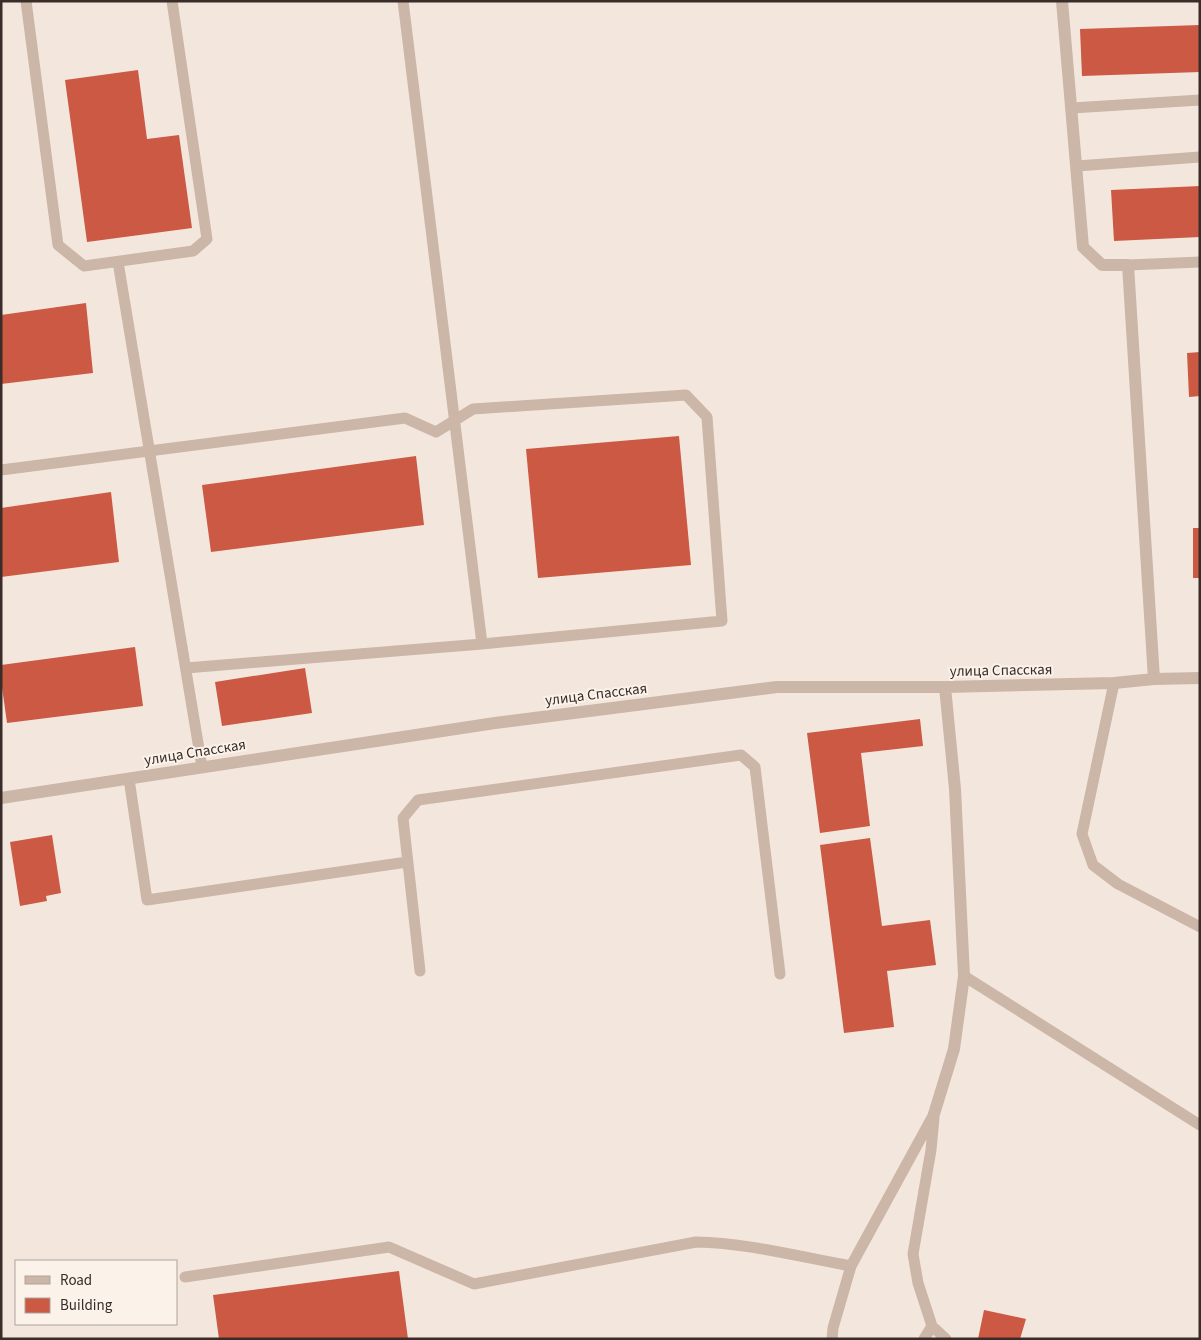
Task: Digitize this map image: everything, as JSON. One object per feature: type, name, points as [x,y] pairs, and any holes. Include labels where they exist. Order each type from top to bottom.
[{"type":"street","points":[[1062,1],[1083,247],[1102,265],[1128,265],[1154,679]]},
{"type":"street","name":"улица Спасская","points":[[1,798],[495,723],[777,687],[945,687],[1114,683],[1154,679],[1200,678]]},
{"type":"street","points":[[934,1114],[954,1049],[964,976],[955,788],[945,687]]},
{"type":"lane","points":[[26,1],[58,246],[84,266],[193,251],[207,239],[172,1]]},
{"type":"lane","points":[[403,1],[482,644]]},
{"type":"lane","points":[[1072,108],[1200,100]]},
{"type":"lane","points":[[1077,166],[1200,157]]},
{"type":"lane","points":[[118,262],[202,767]]},
{"type":"lane","points":[[1128,265],[1200,262]]},
{"type":"lane","points":[[1,470],[405,418],[436,432],[472,409],[686,395],[707,417],[722,621],[482,644],[186,668]]},
{"type":"lane","points":[[1114,683],[1082,834],[1093,866],[1118,884],[1200,927]]},
{"type":"lane","points":[[420,971],[403,818],[418,800],[741,756],[755,767],[780,974]]},
{"type":"lane","points":[[129,778],[147,900],[407,862]]},
{"type":"lane","points":[[964,976],[1200,1125]]},
{"type":"lane","points":[[832,1339],[833,1328],[851,1266],[934,1114]]},
{"type":"lane","points":[[934,1114],[932,1150],[913,1254],[918,1283],[932,1326],[946,1339]]},
{"type":"lane","points":[[185,1277],[389,1247],[474,1284],[696,1242],[719,1242],[851,1266]]},
{"type":"lane","points":[[924,1339],[932,1326]]},
{"type":"building","points":[[1200,25],[1200,72],[1082,76],[1080,29]]},
{"type":"building","points":[[138,70],[147,139],[179,135],[192,228],[87,242],[65,80]]},
{"type":"building","points":[[1200,186],[1200,237],[1114,241],[1111,190]]},
{"type":"building","points":[[86,303],[93,373],[1,384],[1,315]]},
{"type":"building","points":[[1200,352],[1200,396],[1189,397],[1187,353]]},
{"type":"building","points":[[679,436],[691,565],[538,578],[526,449]]},
{"type":"building","points":[[416,456],[424,525],[211,552],[202,485]]},
{"type":"building","points":[[111,492],[119,562],[1,577],[1,508]]},
{"type":"building","points":[[1193,528],[1200,528],[1200,578],[1193,578]]},
{"type":"building","points":[[135,647],[143,706],[7,723],[1,680],[1,665]]},
{"type":"building","points":[[305,668],[312,713],[222,726],[215,682]]},
{"type":"building","points":[[920,719],[923,746],[861,753],[870,826],[820,833],[807,733]]},
{"type":"building","points":[[52,835],[61,893],[46,896],[47,901],[20,906],[10,842]]},
{"type":"building","points":[[870,838],[882,926],[930,920],[936,965],[887,971],[894,1027],[844,1033],[820,845]]},
{"type":"building","points":[[399,1271],[408,1339],[219,1339],[213,1295]]},
{"type":"building","points":[[984,1310],[1026,1319],[1020,1339],[978,1339]]}]
